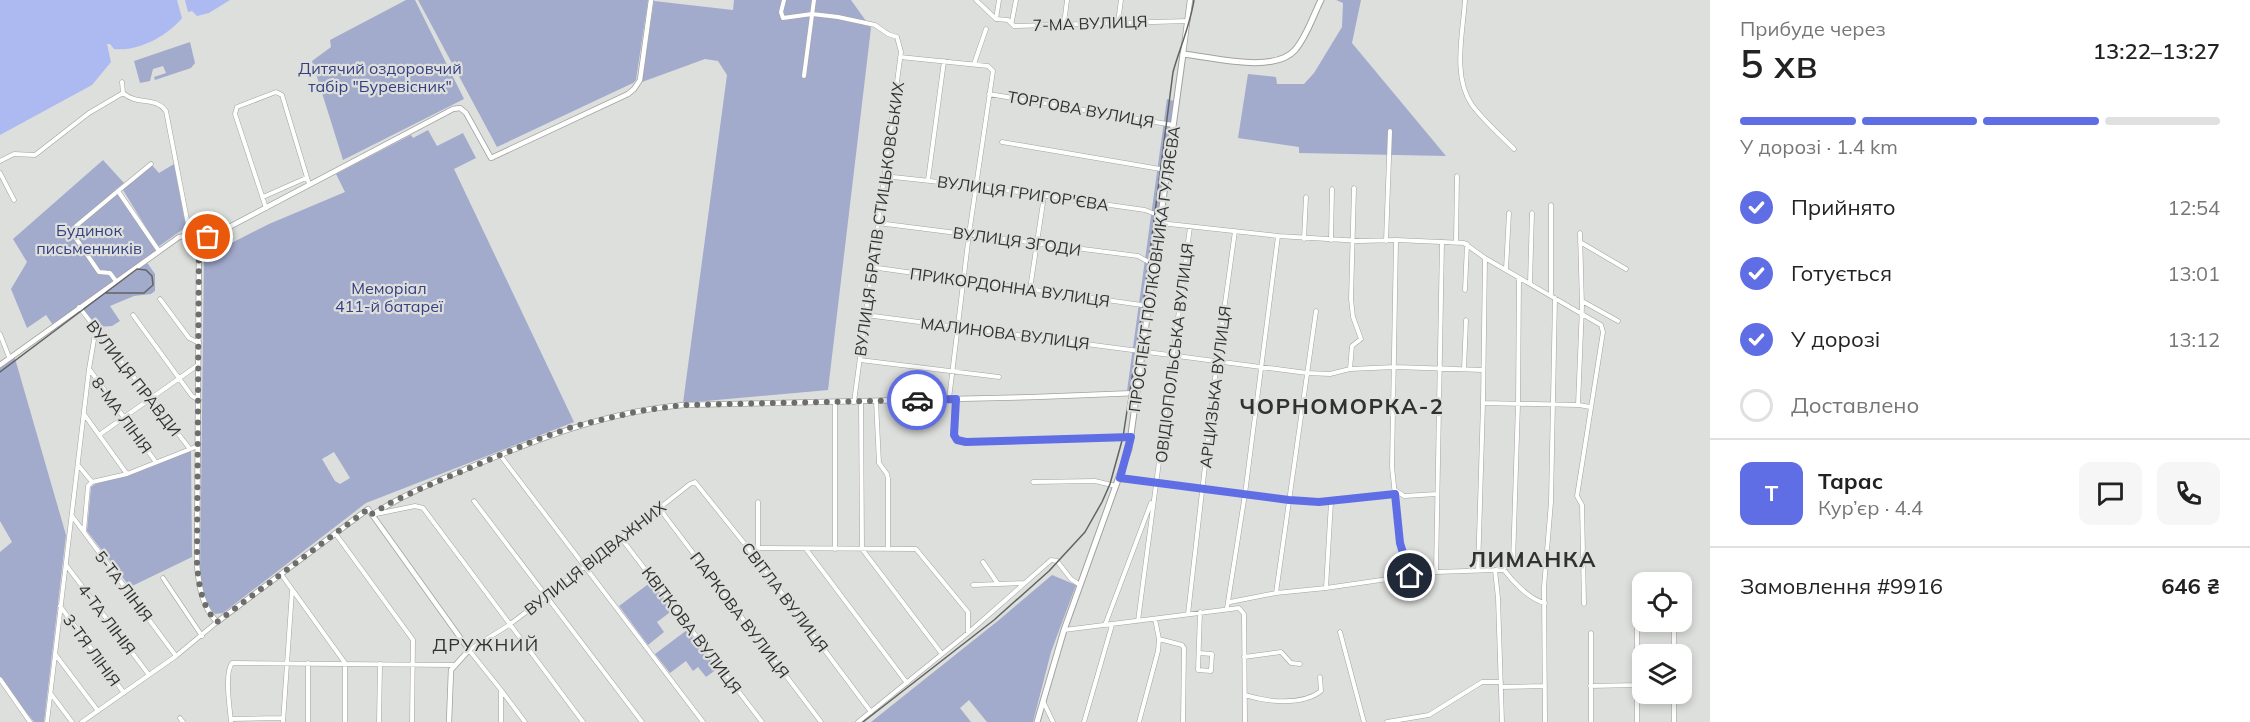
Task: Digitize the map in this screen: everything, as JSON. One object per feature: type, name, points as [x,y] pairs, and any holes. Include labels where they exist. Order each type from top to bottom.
[{"type":"main road","points":[[1183,54],[1269,63],[1281,59],[1292,53],[1299,43],[1321,0]]},
{"type":"main road","name":"ПРОСПЕКТ ПОЛКОВНИКА ГУЛЯЄВА","points":[[1037,722],[1064,630],[1120,478],[1131,437],[1183,54]]},
{"type":"street","points":[[0,365],[179,237],[214,235],[457,108],[466,113],[491,158],[627,94],[634,88],[641,74],[651,0]]},
{"type":"street","points":[[784,0],[781,12],[783,18],[812,14]]},
{"type":"street","points":[[804,76],[814,0]]},
{"type":"street","points":[[976,0],[996,19]]},
{"type":"street","points":[[996,19],[999,0]]},
{"type":"street","points":[[1012,21],[1016,0]]},
{"type":"street","points":[[1064,24],[1067,0]]},
{"type":"street","points":[[1118,22],[1121,0]]},
{"type":"street","points":[[1183,54],[1190,0]]},
{"type":"street","points":[[1465,0],[1461,69],[1463,84],[1473,106],[1514,149]]},
{"type":"street","name":"ВУЛИЦЯ БРАТІВ СТИЦЬКОВСЬКИХ","points":[[812,14],[838,17],[875,26],[897,37],[901,52],[854,402]]},
{"type":"street","name":"7-МА ВУЛИЦЯ","points":[[996,19],[1012,21],[1014,26],[1188,21]]},
{"type":"street","points":[[974,64],[986,29]]},
{"type":"street","points":[[900,57],[974,64],[991,68],[993,71],[969,234],[950,399]]},
{"type":"street","points":[[928,180],[944,62]]},
{"type":"street","points":[[122,82],[123,93]]},
{"type":"street","points":[[266,208],[235,114],[234,110],[237,107],[276,92],[282,95],[309,184]]},
{"type":"street","points":[[0,161],[14,153],[35,155],[88,113],[123,93]]},
{"type":"street","points":[[123,93],[132,99],[157,103],[166,111],[190,235]]},
{"type":"street","name":"ТОРГОВА ВУЛИЦЯ","points":[[989,94],[1173,125]]},
{"type":"street","points":[[1386,241],[1390,131]]},
{"type":"street","points":[[1002,142],[1167,170]]},
{"type":"street","points":[[116,281],[110,273],[99,272],[75,237],[76,226],[151,164]]},
{"type":"street","points":[[0,173],[2,183],[14,200]]},
{"type":"street","name":"ВУЛИЦЯ ГРИГОР'ЄВА","points":[[884,176],[976,186],[1145,210],[1160,216]]},
{"type":"street","points":[[1456,242],[1457,176]]},
{"type":"street","points":[[262,197],[306,178]]},
{"type":"street","points":[[1350,369],[1352,346],[1361,339],[1353,317],[1351,299],[1354,188]]},
{"type":"street","points":[[1330,240],[1332,189]]},
{"type":"street","points":[[118,190],[159,251]]},
{"type":"street","points":[[1030,289],[1044,196]]},
{"type":"street","points":[[1304,239],[1306,197]]},
{"type":"street","points":[[1545,722],[1545,603],[1553,405],[1551,205]]},
{"type":"street","points":[[1506,270],[1509,213]]},
{"type":"street","points":[[1530,283],[1532,213]]},
{"type":"street","name":"ВУЛИЦЯ ЗГОДИ","points":[[878,223],[1138,256],[1154,265]]},
{"type":"street","points":[[1159,223],[1304,239],[1396,240],[1467,244],[1485,258],[1602,326],[1577,496],[1582,505],[1584,604]]},
{"type":"street","name":"ОВІДІОПОЛЬСЬКА ВУЛИЦЯ","points":[[1138,621],[1190,227]]},
{"type":"street","name":"АРЦИЗЬКА ВУЛИЦЯ","points":[[1188,614],[1217,361],[1235,231]]},
{"type":"street","points":[[1483,403],[1578,405],[1581,312],[1580,233]]},
{"type":"street","points":[[1227,608],[1230,602],[1245,494],[1278,236]]},
{"type":"street","points":[[199,237],[198,578],[207,608],[217,622]]},
{"type":"street","points":[[1396,240],[1392,467],[1400,543],[1410,576]]},
{"type":"street","points":[[1436,571],[1442,242]]},
{"type":"street","points":[[1581,242],[1626,269]]},
{"type":"street","points":[[1465,290],[1467,244]]},
{"type":"street","points":[[1478,571],[1485,258]]},
{"type":"street","name":"ПРИКОРДОННА ВУЛИЦЯ","points":[[872,267],[1149,306]]},
{"type":"street","points":[[1495,570],[1511,566],[1513,562],[1519,278]]},
{"type":"street","points":[[160,298],[189,338],[199,343]]},
{"type":"street","points":[[1581,301],[1618,321]]},
{"type":"street","name":"ВУЛИЦЯ ПРАВДИ","points":[[80,307],[190,449]]},
{"type":"street","points":[[1276,592],[1316,311]]},
{"type":"street","points":[[133,315],[193,398],[199,400]]},
{"type":"street","name":"МАЛИНОВА ВУЛИЦЯ","points":[[866,315],[1307,373],[1330,374],[1350,369],[1395,367],[1483,370]]},
{"type":"street","points":[[1464,369],[1466,320]]},
{"type":"street","points":[[47,722],[89,369],[96,328]]},
{"type":"street","points":[[0,334],[9,357]]},
{"type":"street","points":[[860,360],[999,376]]},
{"type":"street","points":[[99,435],[198,365]]},
{"type":"street","name":"8-МА ЛІНІЯ","points":[[89,369],[156,461]]},
{"type":"street","points":[[372,514],[390,503],[500,454],[575,426],[615,416],[670,407],[1137,393]]},
{"type":"street","points":[[956,399],[954,435],[957,440],[966,442],[1131,437]]},
{"type":"street","points":[[861,401],[862,549],[942,654]]},
{"type":"street","points":[[876,401],[879,463],[888,474],[888,549]]},
{"type":"street","points":[[835,402],[835,549]]},
{"type":"street","points":[[1579,405],[1590,407]]},
{"type":"street","points":[[84,414],[127,474]]},
{"type":"street","points":[[84,532],[87,486],[92,482],[127,474],[198,446]]},
{"type":"street","points":[[500,454],[703,722]]},
{"type":"street","points":[[78,464],[92,482]]},
{"type":"street","points":[[1120,478],[1289,500],[1331,502],[1395,492],[1407,496],[1437,494]]},
{"type":"street","points":[[1033,483],[1095,481],[1116,486]]},
{"type":"street","name":"ВУЛИЦЯ ВІДВАЖНИХ","points":[[453,665],[469,650],[509,625],[546,597],[690,484],[698,483]]},
{"type":"street","name":"СВІТЛА ВУЛИЦЯ","points":[[698,483],[871,712]]},
{"type":"street","points":[[1105,626],[1154,495]]},
{"type":"street","points":[[474,501],[642,722]]},
{"type":"street","points":[[758,502],[758,548]]},
{"type":"street","points":[[1326,588],[1331,502]]},
{"type":"street","points":[[372,514],[420,506],[583,722]]},
{"type":"street","name":"ПАРКОВА ВУЛИЦЯ","points":[[659,508],[821,722]]},
{"type":"street","points":[[82,722],[176,656],[217,622],[368,509],[469,650],[525,722]]},
{"type":"street","name":"5-ТА ЛІНІЯ","points":[[71,516],[176,656]]},
{"type":"street","points":[[335,533],[411,637],[412,722]]},
{"type":"street","name":"КВІТКОВА ВУЛИЦЯ","points":[[621,538],[762,722]]},
{"type":"street","points":[[748,548],[919,551],[968,612],[968,633]]},
{"type":"street","points":[[806,549],[907,683]]},
{"type":"street","points":[[858,722],[968,633],[1054,559],[1071,579],[1080,585]]},
{"type":"street","points":[[983,562],[998,584]]},
{"type":"street","name":"4-ТА ЛІНІЯ","points":[[65,564],[149,675]]},
{"type":"street","points":[[1495,570],[1502,722]]},
{"type":"street","points":[[1230,602],[1276,592],[1326,588],[1436,571],[1504,570],[1537,601],[1545,603]]},
{"type":"street","points":[[280,574],[345,663],[345,722]]},
{"type":"street","points":[[163,578],[202,636]]},
{"type":"street","points":[[973,585],[1026,583]]},
{"type":"street","points":[[292,590],[287,663],[283,720],[231,721],[228,687],[230,663],[287,663],[345,663],[453,665],[450,674],[449,722]]},
{"type":"street","name":"3-ТЯ ЛІНІЯ","points":[[60,606],[124,693]]},
{"type":"street","points":[[1064,630],[1237,607],[1244,614],[1245,722]]},
{"type":"street","points":[[1199,653],[1212,654],[1211,671],[1198,670],[1200,612]]},
{"type":"street","points":[[1139,722],[1159,639],[1155,619]]},
{"type":"street","points":[[1084,722],[1112,625]]},
{"type":"street","points":[[1340,632],[1364,722]]},
{"type":"street","points":[[1591,633],[1591,722]]},
{"type":"street","points":[[1159,639],[1182,645],[1184,648],[1183,722]]},
{"type":"street","points":[[1244,657],[1281,652],[1291,663],[1300,664]]},
{"type":"street","points":[[55,654],[98,711]]},
{"type":"street","points":[[308,663],[308,722]]},
{"type":"street","points":[[379,722],[380,664]]},
{"type":"street","points":[[1245,695],[1265,700],[1310,698],[1322,691],[1320,676]]},
{"type":"street","points":[[0,679],[30,722]]},
{"type":"street","points":[[1387,722],[1429,715],[1482,682],[1545,686]]},
{"type":"street","points":[[1590,686],[1632,685]]},
{"type":"street","points":[[501,690],[501,722]]},
{"type":"street","points":[[50,693],[72,722]]},
{"type":"street","points":[[1042,700],[1053,722]]},
{"type":"street","points":[[1637,704],[1637,722]]},
{"type":"street","points":[[1674,704],[1674,722]]},
{"type":"street","points":[[1429,715],[1432,722]]},
{"type":"green space","name":"Дитячий оздоровчий табір \"Буревісник\"","points":[[406,0],[415,0],[464,99],[343,160],[312,61],[331,47],[330,40]]},
{"type":"green space","points":[[418,0],[648,0],[636,80],[497,147]]},
{"type":"green space","points":[[734,0],[851,0],[871,28],[828,390],[683,403],[727,75],[718,61],[705,59],[642,82],[654,1],[733,10]]},
{"type":"green space","points":[[1336,0],[1361,0],[1352,43],[1446,156],[1299,153],[1299,147],[1238,138],[1248,74],[1276,77],[1277,84],[1304,84],[1314,73],[1342,27],[1343,3]]},
{"type":"green space","points":[[190,42],[195,63],[191,68],[155,80],[154,77],[166,73],[163,66],[153,69],[150,81],[140,83],[134,61]]},
{"type":"green space","points":[[1167,99],[1174,101],[1136,391],[1127,391]]},
{"type":"green space","name":"Меморіал 411-й батареї","points":[[428,130],[437,146],[463,133],[476,158],[454,169],[574,422],[366,503],[223,613],[215,614],[206,600],[200,573],[204,257],[269,224],[345,192],[336,174],[411,135],[413,138]],"holes":[[[334,452],[350,478],[340,484],[335,481],[322,459]]]},
{"type":"green space","name":"Будинок письменників","points":[[103,160],[124,183],[115,190],[157,251],[53,325],[46,315],[27,328],[11,289],[27,262],[13,239]]},
{"type":"green space","points":[[150,163],[159,173],[174,164],[186,227],[158,247],[123,190]]},
{"type":"green space","points":[[146,261],[155,274],[155,291],[151,294],[134,296],[110,306],[120,321],[112,326],[96,327],[81,308]]},
{"type":"green space","points":[[14,355],[66,535],[44,722],[34,722],[0,679],[0,552],[12,542],[0,521],[0,366]]},
{"type":"green space","points":[[191,451],[192,557],[130,587],[87,531],[91,487]]},
{"type":"green space","points":[[1052,575],[1076,585],[1051,652],[1033,722],[987,722],[969,700],[960,708],[971,722],[871,722],[999,620]]},
{"type":"green space","points":[[651,582],[673,610],[657,622],[664,632],[648,645],[619,606]]},
{"type":"green space","points":[[687,630],[717,669],[706,677],[698,667],[693,671],[686,661],[670,673],[655,654]]},
{"type":"shaded area","points":[[0,0],[177,0],[182,18],[169,31],[142,45],[114,49],[107,44],[111,62],[92,85],[0,135]]},
{"type":"shaded area","points":[[185,0],[230,0],[209,13],[197,16],[192,11],[188,12]]},
{"type":"tram line","points":[[863,722],[994,620],[1049,571],[1085,532],[1102,502],[1110,484],[1123,437],[1143,306],[1173,72],[1194,0]]},
{"type":"tram line","points":[[0,372],[137,269],[146,270],[152,276],[153,285],[144,293],[105,293]]},
{"type":"way so far","points":[[208,237],[199,237],[197,565],[203,600],[217,622],[368,509],[372,514],[420,489],[575,426],[639,411],[680,405],[917,400]]},
{"type":"district","name":"ЧОРНОМОРКА-2","points":[[1342,406]]},
{"type":"district","name":"ЛИМАНКА","points":[[1533,559]]},
{"type":"district","name":"ДРУЖНИЙ","points":[[486,644]]},
{"type":"route","points":[[917,400],[956,399],[954,435],[957,440],[966,442],[1131,437],[1120,478],[1319,502],[1395,494],[1400,543],[1410,576]]}]
